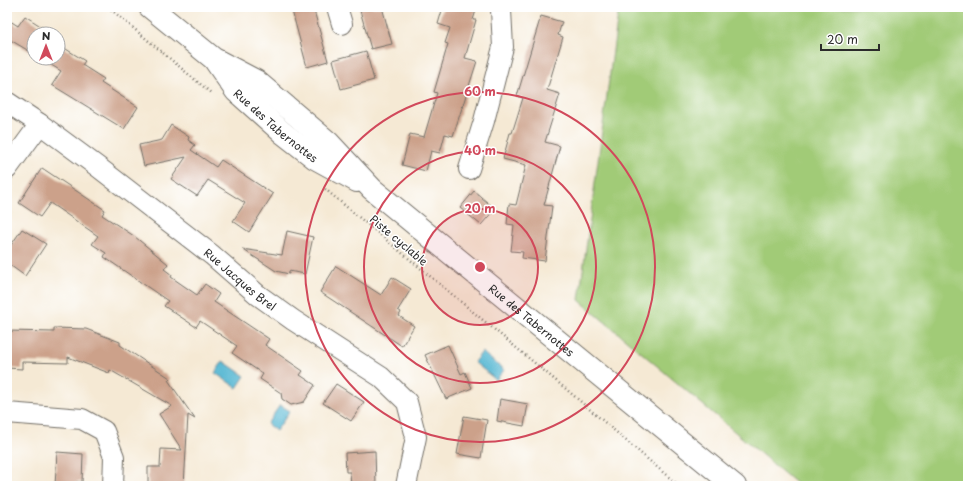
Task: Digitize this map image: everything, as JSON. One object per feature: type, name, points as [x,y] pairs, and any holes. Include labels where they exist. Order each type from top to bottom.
[{"type":"street","name":"Rue des Tabernottes","points":[[150,7],[214,59],[256,81],[329,143],[372,188],[735,486]]},
{"type":"street","points":[[470,169],[504,47],[502,7]]},
{"type":"street","name":"Rue Jacques Brel","points":[[7,102],[40,124],[212,255],[258,295],[293,320],[382,377],[407,402],[416,437],[406,486]]},
{"type":"street","points":[[7,169],[40,124]]},
{"type":"street","points":[[7,413],[82,419],[104,431],[114,457],[113,486]]},
{"type":"path","points":[[108,7],[216,97]]},
{"type":"path","name":"Piste cyclable","points":[[324,188],[566,389],[679,486]]},
{"type":"green space","points":[[619,7],[968,7],[968,486],[799,486],[579,300]]},
{"type":"water","points":[[482,352],[504,370],[496,380],[474,362]]},
{"type":"water","points":[[223,361],[245,376],[237,388],[215,373]]},
{"type":"water","points":[[280,405],[290,411],[276,431],[267,424]]},
{"type":"building","points":[[291,7],[313,7],[328,61],[307,67]]},
{"type":"building","points":[[359,7],[382,7],[392,44],[371,49]]},
{"type":"building","points":[[443,7],[477,7],[473,20],[476,20],[465,58],[477,61],[453,136],[445,134],[440,153],[431,151],[426,171],[402,165],[410,134],[424,137],[437,93],[434,92],[448,44],[445,43],[450,28],[438,24]]},
{"type":"building","points":[[25,16],[41,26],[26,26],[26,49],[7,38],[7,19],[18,26]]},
{"type":"building","points":[[541,16],[562,22],[558,35],[563,37],[547,90],[560,94],[545,142],[560,146],[544,205],[552,206],[545,261],[522,258],[523,252],[511,251],[514,225],[507,224],[509,204],[516,205],[526,165],[503,159],[510,133],[512,133],[523,98],[517,96]]},
{"type":"building","points":[[66,49],[85,61],[82,65],[104,79],[101,83],[138,107],[124,129],[52,85],[61,71],[53,66],[66,66]]},
{"type":"building","points":[[366,51],[374,80],[341,89],[333,60]]},
{"type":"building","points":[[171,125],[189,137],[188,140],[195,145],[191,150],[216,167],[221,160],[273,194],[249,232],[233,221],[245,203],[208,180],[197,196],[171,179],[186,157],[144,166],[139,145],[162,140]]},
{"type":"building","points":[[42,168],[105,210],[102,215],[134,236],[168,264],[164,269],[172,275],[171,277],[197,295],[205,284],[219,294],[214,302],[269,339],[265,345],[303,371],[300,375],[315,385],[304,402],[291,405],[282,399],[281,393],[260,379],[263,374],[232,353],[237,346],[200,321],[196,327],[164,306],[168,301],[104,257],[106,253],[92,244],[98,236],[50,203],[40,217],[19,203]]},
{"type":"building","points":[[474,191],[495,209],[481,225],[460,208]]},
{"type":"building","points":[[22,229],[46,244],[25,276],[7,263],[7,251]]},
{"type":"building","points":[[287,231],[313,237],[305,274],[289,271],[289,274],[276,271],[242,249],[282,255]]},
{"type":"building","points":[[336,266],[381,295],[392,277],[411,289],[398,310],[401,312],[399,316],[414,326],[402,346],[320,292]]},
{"type":"building","points":[[54,328],[86,329],[120,342],[120,345],[170,378],[168,380],[195,419],[188,415],[184,486],[148,486],[148,467],[160,467],[161,449],[182,450],[159,414],[172,406],[110,370],[109,373],[68,357],[68,363],[22,362],[22,369],[7,368],[7,331],[54,332]]},
{"type":"building","points":[[448,345],[461,374],[465,372],[472,388],[446,399],[425,355]]},
{"type":"building","points":[[336,384],[364,402],[351,421],[323,403]]},
{"type":"building","points":[[500,399],[528,404],[524,426],[497,421]]},
{"type":"building","points":[[464,416],[487,420],[481,458],[457,454]]},
{"type":"building","points":[[375,451],[376,486],[351,486],[350,472],[346,472],[345,453]]},
{"type":"building","points":[[57,452],[83,454],[82,482],[76,482],[76,486],[55,486]]}]
